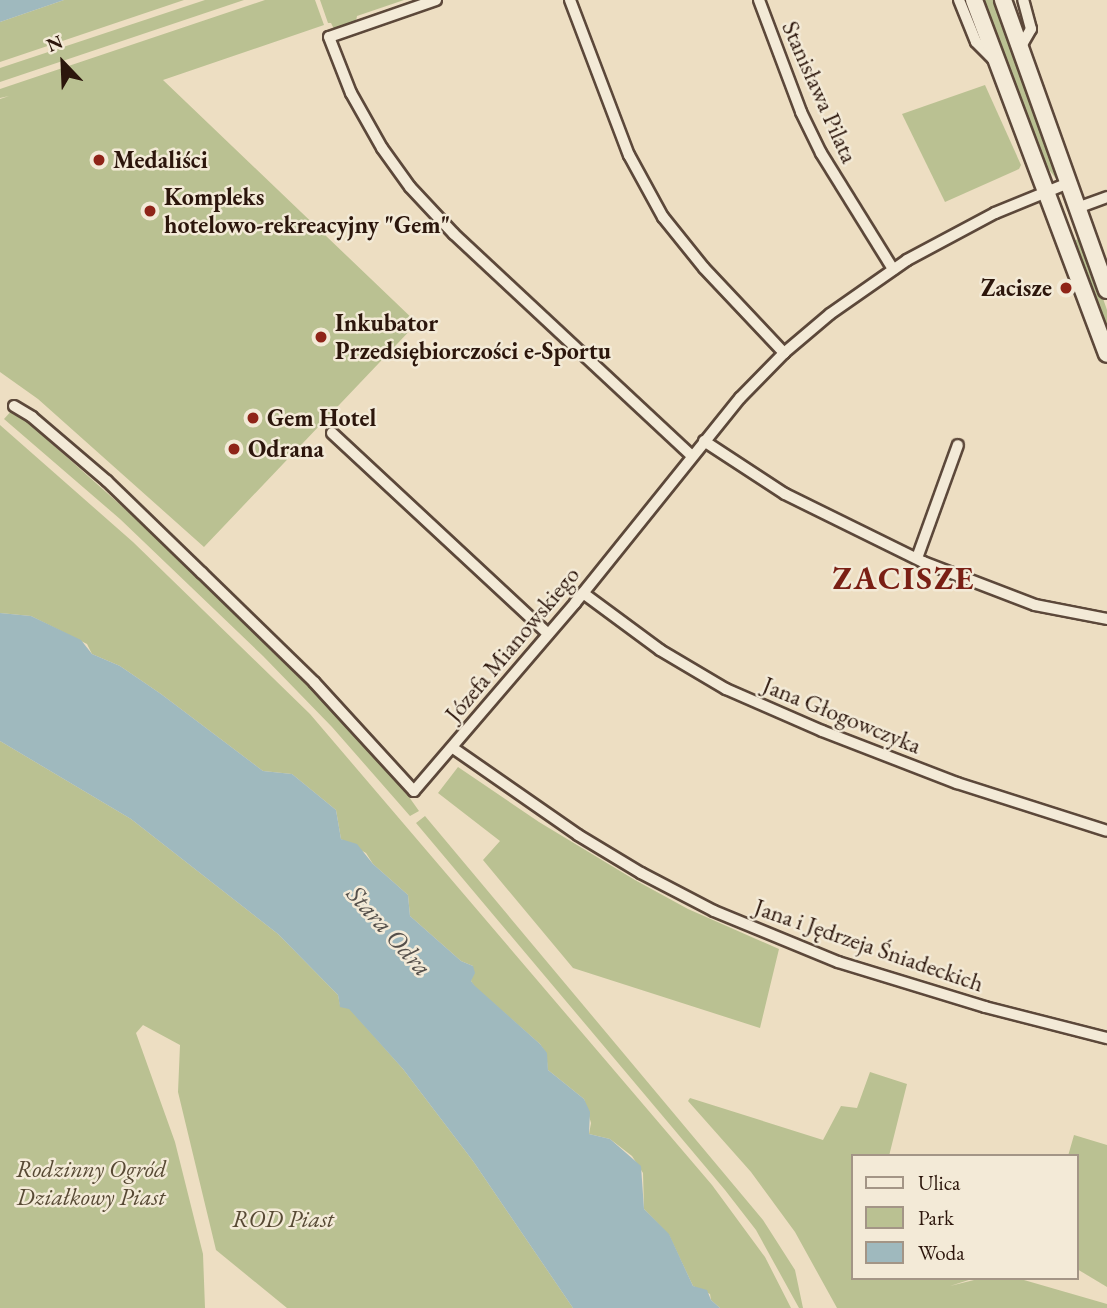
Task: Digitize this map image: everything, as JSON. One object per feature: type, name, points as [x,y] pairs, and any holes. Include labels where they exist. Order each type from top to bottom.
[{"type":"main road","points":[[974,0],[1107,354]]},
{"type":"main road","points":[[1003,0],[1107,290]]},
{"type":"street","points":[[436,0],[329,37],[351,93],[382,148],[410,187],[454,234],[692,456]]},
{"type":"street","points":[[570,0],[629,155],[663,217],[704,268],[784,353]]},
{"type":"street","name":"Stanisława Pilata","points":[[759,0],[801,112],[821,153],[893,269]]},
{"type":"street","points":[[959,0],[976,42],[1000,66]]},
{"type":"street","points":[[1020,48],[1031,29],[1023,2]]},
{"type":"street","name":"Józefa Mianowskiego","points":[[14,406],[32,417],[107,481],[193,563],[314,682],[414,791],[583,593],[704,441],[784,353],[831,314],[893,269],[968,226],[1068,183]]},
{"type":"street","points":[[1077,208],[1107,197]]},
{"type":"street","points":[[332,433],[548,634]]},
{"type":"street","points":[[704,441],[785,495],[917,558],[1034,605],[1107,619]]},
{"type":"street","points":[[917,558],[958,445]]},
{"type":"street","name":"Jana Głogowczyka","points":[[583,593],[660,650],[726,690],[847,741],[957,783],[1107,831]]},
{"type":"street","name":"Jana i Jędrzeja Śniadeckich","points":[[453,748],[578,835],[714,911],[838,962],[985,1007],[1107,1038]]},
{"type":"green space","points":[[64,0],[184,0],[0,62],[0,22]]},
{"type":"green space","points":[[205,0],[244,0],[0,82],[0,68]]},
{"type":"green space","name":"Kompleks hotelowo-rekreacyjny \"Gem\"","points":[[265,0],[315,0],[324,25],[163,80],[417,323],[204,547],[38,399],[0,372],[0,99],[9,96],[0,98],[0,89]]},
{"type":"green space","points":[[320,0],[404,0],[357,16],[356,21],[334,29],[331,23],[328,23]]},
{"type":"green space","points":[[980,0],[996,0],[1059,176],[1057,180],[1044,163]]},
{"type":"green space","points":[[985,85],[1021,165],[1019,169],[945,202],[902,114]]},
{"type":"green space","points":[[1082,238],[1107,310],[1107,336],[1073,241]]},
{"type":"green space","points":[[13,409],[180,558],[319,695],[397,780],[419,811],[410,816],[332,727],[263,656],[120,519],[4,419]]},
{"type":"green space","points":[[0,425],[133,542],[310,714],[712,1185],[765,1257],[791,1308],[720,1308],[711,1300],[710,1294],[693,1286],[669,1235],[644,1209],[643,1173],[632,1156],[610,1139],[589,1134],[591,1123],[584,1099],[548,1070],[546,1053],[540,1044],[475,987],[471,981],[473,966],[461,961],[410,916],[408,895],[373,864],[366,853],[341,839],[336,810],[292,774],[263,771],[161,694],[120,666],[92,654],[87,644],[31,616],[0,613]]},
{"type":"green space","points":[[0,741],[131,819],[278,934],[338,995],[340,1005],[349,1008],[403,1069],[473,1161],[573,1308],[287,1308],[216,1250],[178,1092],[180,1045],[143,1025],[136,1033],[175,1142],[203,1254],[205,1308],[0,1308]]},
{"type":"green space","points":[[458,767],[539,822],[635,880],[688,909],[779,949],[760,1028],[573,968],[483,860],[500,841],[438,793]]},
{"type":"green space","points":[[425,816],[763,1220],[795,1270],[803,1308],[799,1308],[756,1230],[725,1190],[416,823]]},
{"type":"green space","points":[[870,1072],[907,1084],[890,1154],[852,1154],[852,1280],[969,1280],[950,1286],[974,1280],[1024,1280],[1107,1304],[1107,1308],[837,1308],[795,1232],[751,1172],[688,1101],[690,1098],[823,1140],[841,1106],[857,1108]]},
{"type":"green space","points":[[1074,1135],[1107,1145],[1107,1287],[1079,1270],[1079,1154],[1069,1154]]},
{"type":"water","points":[[0,0],[64,0],[0,22]]},
{"type":"water","name":"Stara Odra","points":[[0,613],[31,616],[81,640],[92,654],[120,666],[161,694],[263,771],[292,774],[336,810],[341,839],[357,844],[373,864],[408,895],[410,916],[461,961],[473,966],[475,973],[471,981],[475,986],[540,1044],[547,1053],[548,1070],[584,1099],[590,1112],[589,1134],[610,1139],[641,1166],[644,1209],[669,1234],[693,1286],[707,1290],[711,1300],[720,1308],[573,1308],[473,1161],[403,1069],[349,1009],[340,1007],[338,995],[278,934],[131,819],[0,741]]},
{"type":"place","name":"Medaliści","points":[[99,160]]},
{"type":"place","name":"Kompleks hotelowo-rekreacyjny \"Gem\"","points":[[150,211]]},
{"type":"place","name":"Zacisze","points":[[1066,288]]},
{"type":"place","name":"Inkubator Przedsiębiorczości e-Sportu","points":[[321,337]]},
{"type":"place","name":"Gem Hotel","points":[[253,418]]},
{"type":"place","name":"Odrana","points":[[234,449]]},
{"type":"district","name":"ZACISZE","points":[[904,578]]},
{"type":"park label","name":"Rodzinny Ogród Działkowy Piast","points":[[91,1183]]},
{"type":"park label","name":"ROD Piast","points":[[283,1219]]}]
